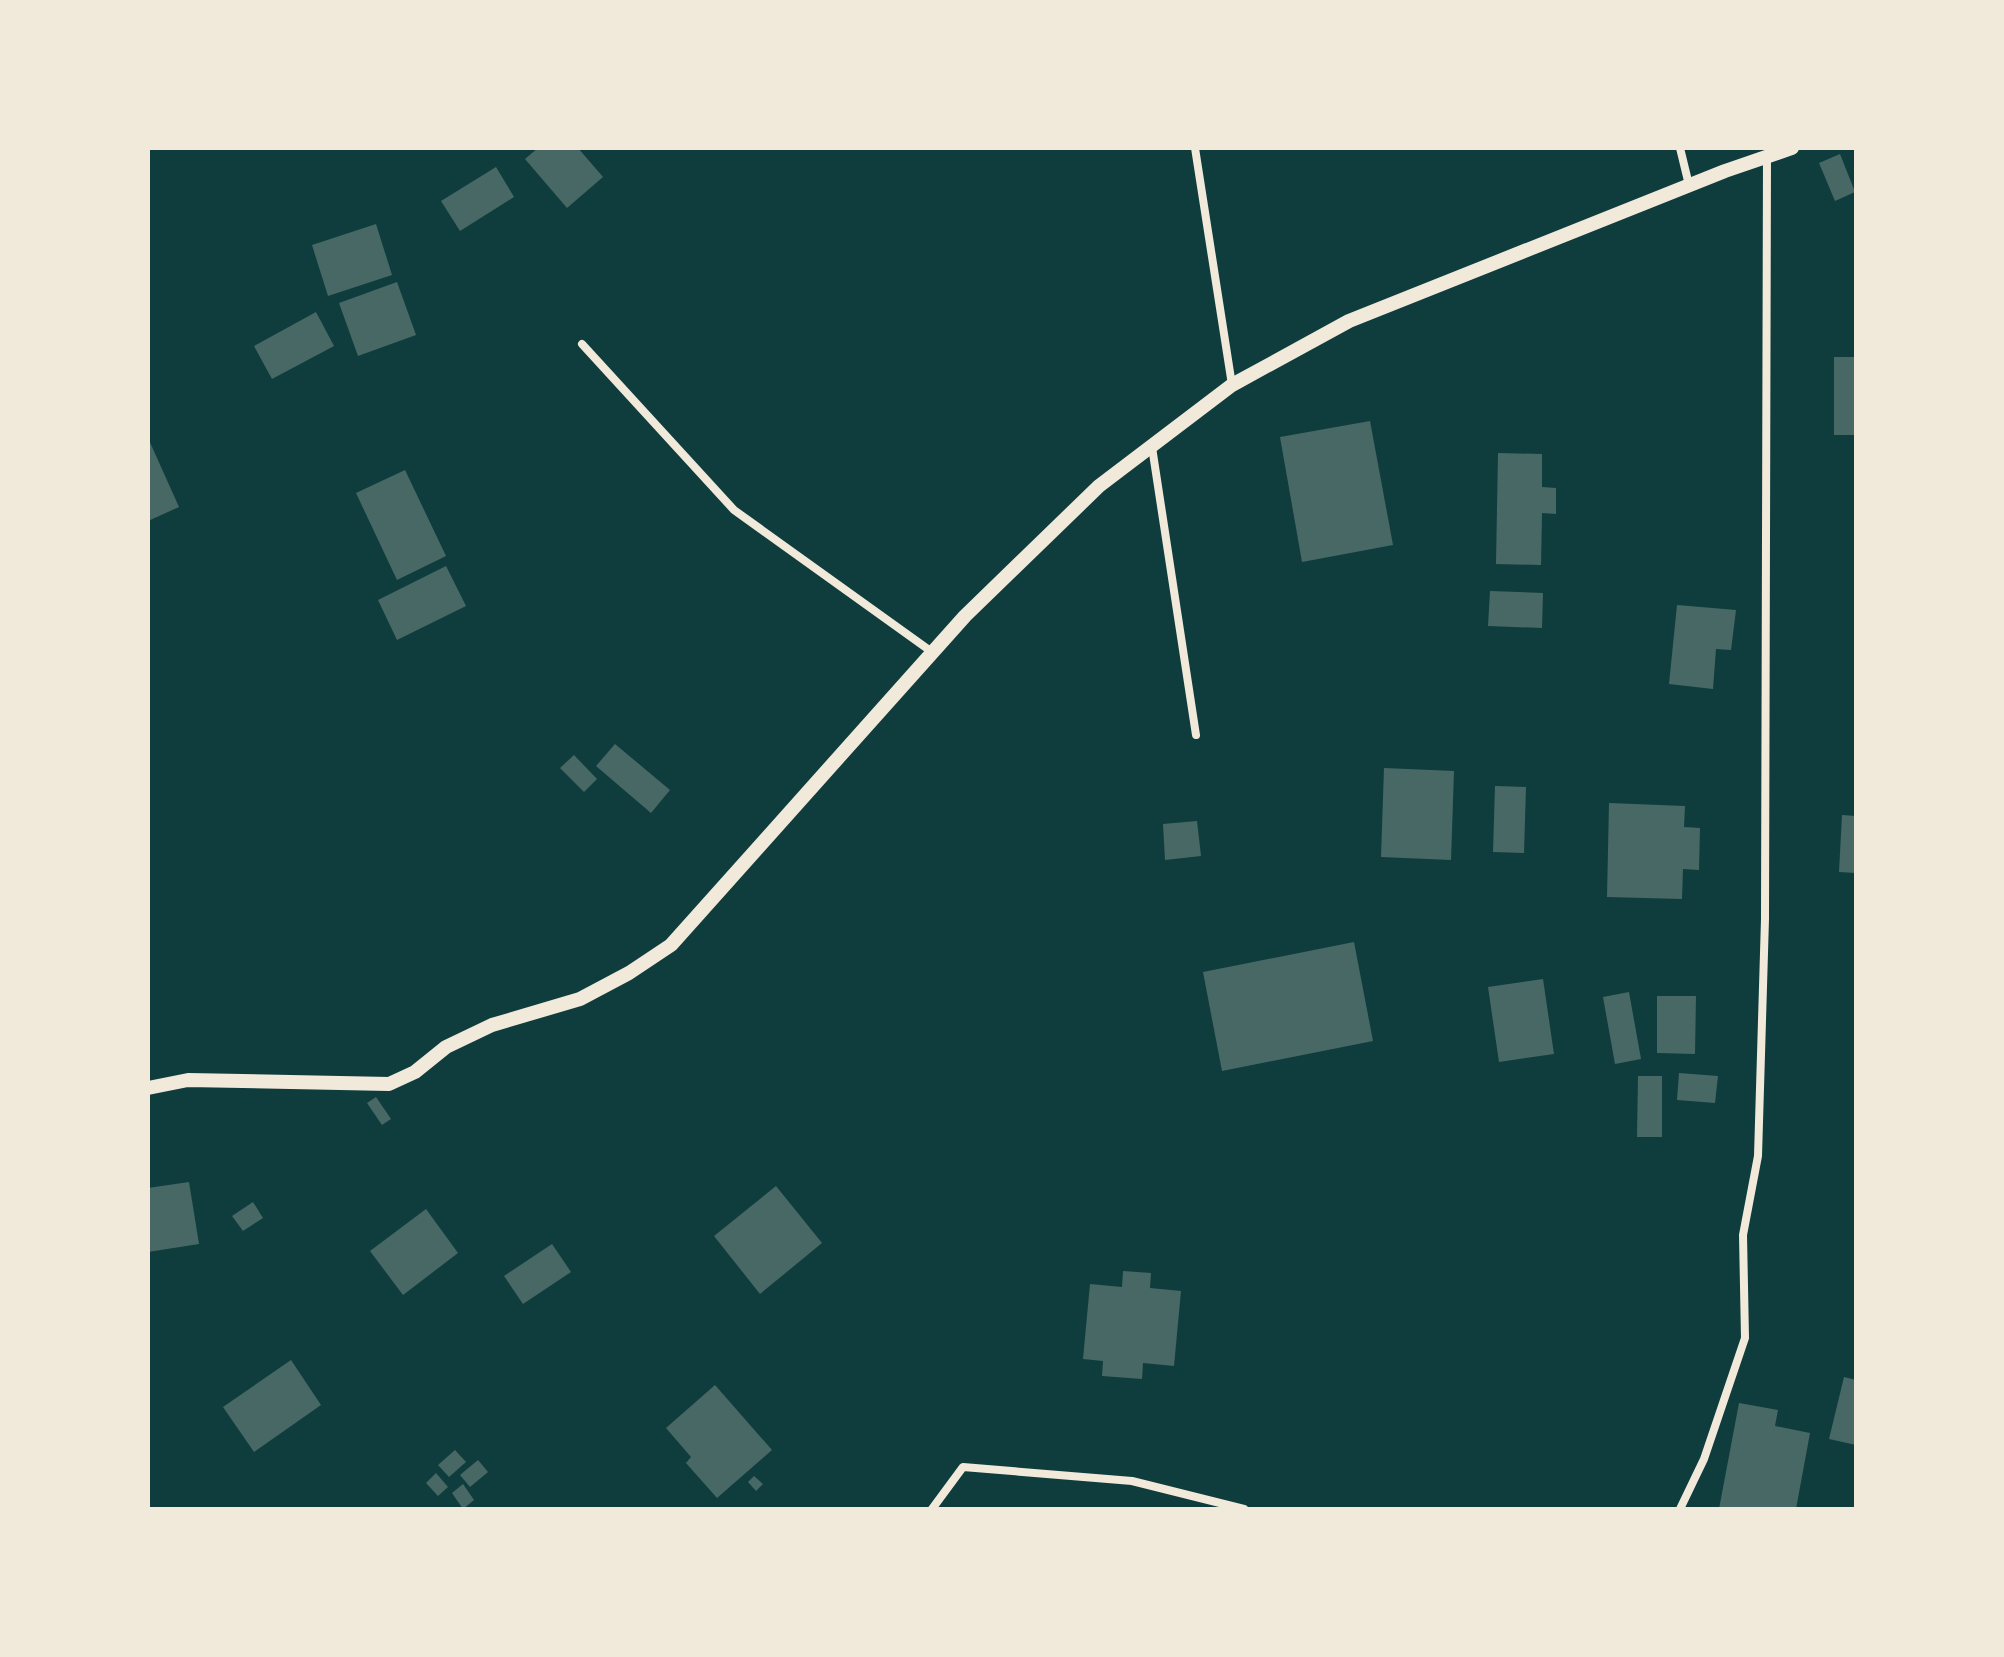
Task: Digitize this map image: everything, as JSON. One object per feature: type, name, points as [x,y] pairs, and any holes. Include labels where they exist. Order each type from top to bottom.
[{"type":"street","points":[[1195,148],[1232,385]]},
{"type":"street","points":[[1680,148],[1689,185]]},
{"type":"street","points":[[148,1088],[188,1080],[389,1084],[415,1072],[446,1047],[492,1025],[580,999],[629,973],[671,945],[965,616],[1099,486],[1232,385],[1349,321],[1689,185],[1792,148]]},
{"type":"street","points":[[1680,1509],[1704,1459],[1745,1338],[1743,1235],[1758,1156],[1765,919],[1767,156]]},
{"type":"street","points":[[582,344],[734,510],[932,652]]},
{"type":"street","points":[[1152,447],[1196,735]]},
{"type":"street","points":[[932,1509],[963,1467],[1132,1481],[1244,1509]]},
{"type":"building","points":[[538,148],[578,148],[603,177],[567,208],[525,159]]},
{"type":"building","points":[[1840,154],[1855,192],[1835,201],[1819,163]]},
{"type":"building","points":[[496,167],[514,197],[460,231],[441,201]]},
{"type":"building","points":[[376,224],[392,275],[328,296],[312,245]]},
{"type":"building","points":[[397,282],[416,335],[358,356],[339,303]]},
{"type":"building","points":[[316,312],[334,346],[272,379],[254,346]]},
{"type":"building","points":[[1834,357],[1856,357],[1856,435],[1834,435]]},
{"type":"building","points":[[1370,421],[1393,545],[1302,562],[1280,437]]},
{"type":"building","points":[[148,438],[179,507],[148,521]]},
{"type":"building","points":[[1498,453],[1542,454],[1542,487],[1556,488],[1556,514],[1542,513],[1541,565],[1496,564]]},
{"type":"building","points":[[405,470],[446,556],[397,580],[356,493]]},
{"type":"building","points":[[446,566],[466,606],[397,640],[378,600]]},
{"type":"building","points":[[1490,591],[1543,593],[1542,628],[1488,626]]},
{"type":"building","points":[[1677,605],[1736,610],[1731,650],[1716,649],[1713,689],[1669,684]]},
{"type":"building","points":[[615,744],[670,790],[651,813],[596,766]]},
{"type":"building","points":[[574,755],[597,779],[584,792],[560,768]]},
{"type":"building","points":[[1384,768],[1454,771],[1451,860],[1381,857]]},
{"type":"building","points":[[1495,786],[1526,787],[1524,853],[1493,852]]},
{"type":"building","points":[[1609,803],[1685,806],[1684,827],[1700,828],[1699,870],[1683,869],[1682,899],[1607,897]]},
{"type":"building","points":[[1842,815],[1856,816],[1856,873],[1839,872]]},
{"type":"building","points":[[1197,821],[1201,856],[1165,860],[1163,824]]},
{"type":"building","points":[[1354,942],[1373,1041],[1222,1071],[1203,972]]},
{"type":"building","points":[[1543,979],[1554,1054],[1499,1062],[1488,987]]},
{"type":"building","points":[[1629,992],[1641,1059],[1615,1064],[1603,997]]},
{"type":"building","points":[[1657,996],[1696,996],[1695,1054],[1657,1053]]},
{"type":"building","points":[[1679,1073],[1718,1076],[1715,1103],[1677,1100]]},
{"type":"building","points":[[1638,1076],[1662,1076],[1662,1137],[1637,1137]]},
{"type":"building","points":[[376,1097],[391,1119],[382,1125],[367,1103]]},
{"type":"building","points":[[189,1182],[199,1244],[148,1252],[148,1188]]},
{"type":"building","points":[[776,1186],[822,1243],[760,1294],[714,1236]]},
{"type":"building","points":[[253,1202],[263,1218],[243,1231],[232,1216]]},
{"type":"building","points":[[426,1209],[458,1253],[403,1295],[370,1251]]},
{"type":"building","points":[[552,1244],[571,1272],[523,1304],[504,1276]]},
{"type":"building","points":[[1123,1271],[1151,1273],[1150,1288],[1181,1291],[1174,1366],[1143,1363],[1142,1379],[1102,1376],[1103,1361],[1083,1359],[1090,1284],[1122,1287]]},
{"type":"building","points":[[291,1360],[321,1405],[254,1452],[223,1407]]},
{"type":"building","points":[[1844,1377],[1856,1380],[1856,1445],[1829,1439]]},
{"type":"building","points":[[715,1385],[772,1450],[717,1498],[686,1463],[691,1457],[666,1428]]},
{"type":"building","points":[[1739,1403],[1778,1410],[1775,1426],[1810,1433],[1796,1509],[1719,1509]]},
{"type":"building","points":[[455,1450],[466,1462],[449,1477],[438,1465]]},
{"type":"building","points":[[478,1460],[488,1472],[470,1487],[460,1475]]},
{"type":"building","points":[[436,1473],[448,1487],[438,1496],[426,1483]]},
{"type":"building","points":[[754,1476],[763,1484],[756,1491],[748,1482]]},
{"type":"building","points":[[463,1484],[474,1500],[463,1509],[452,1493]]}]
